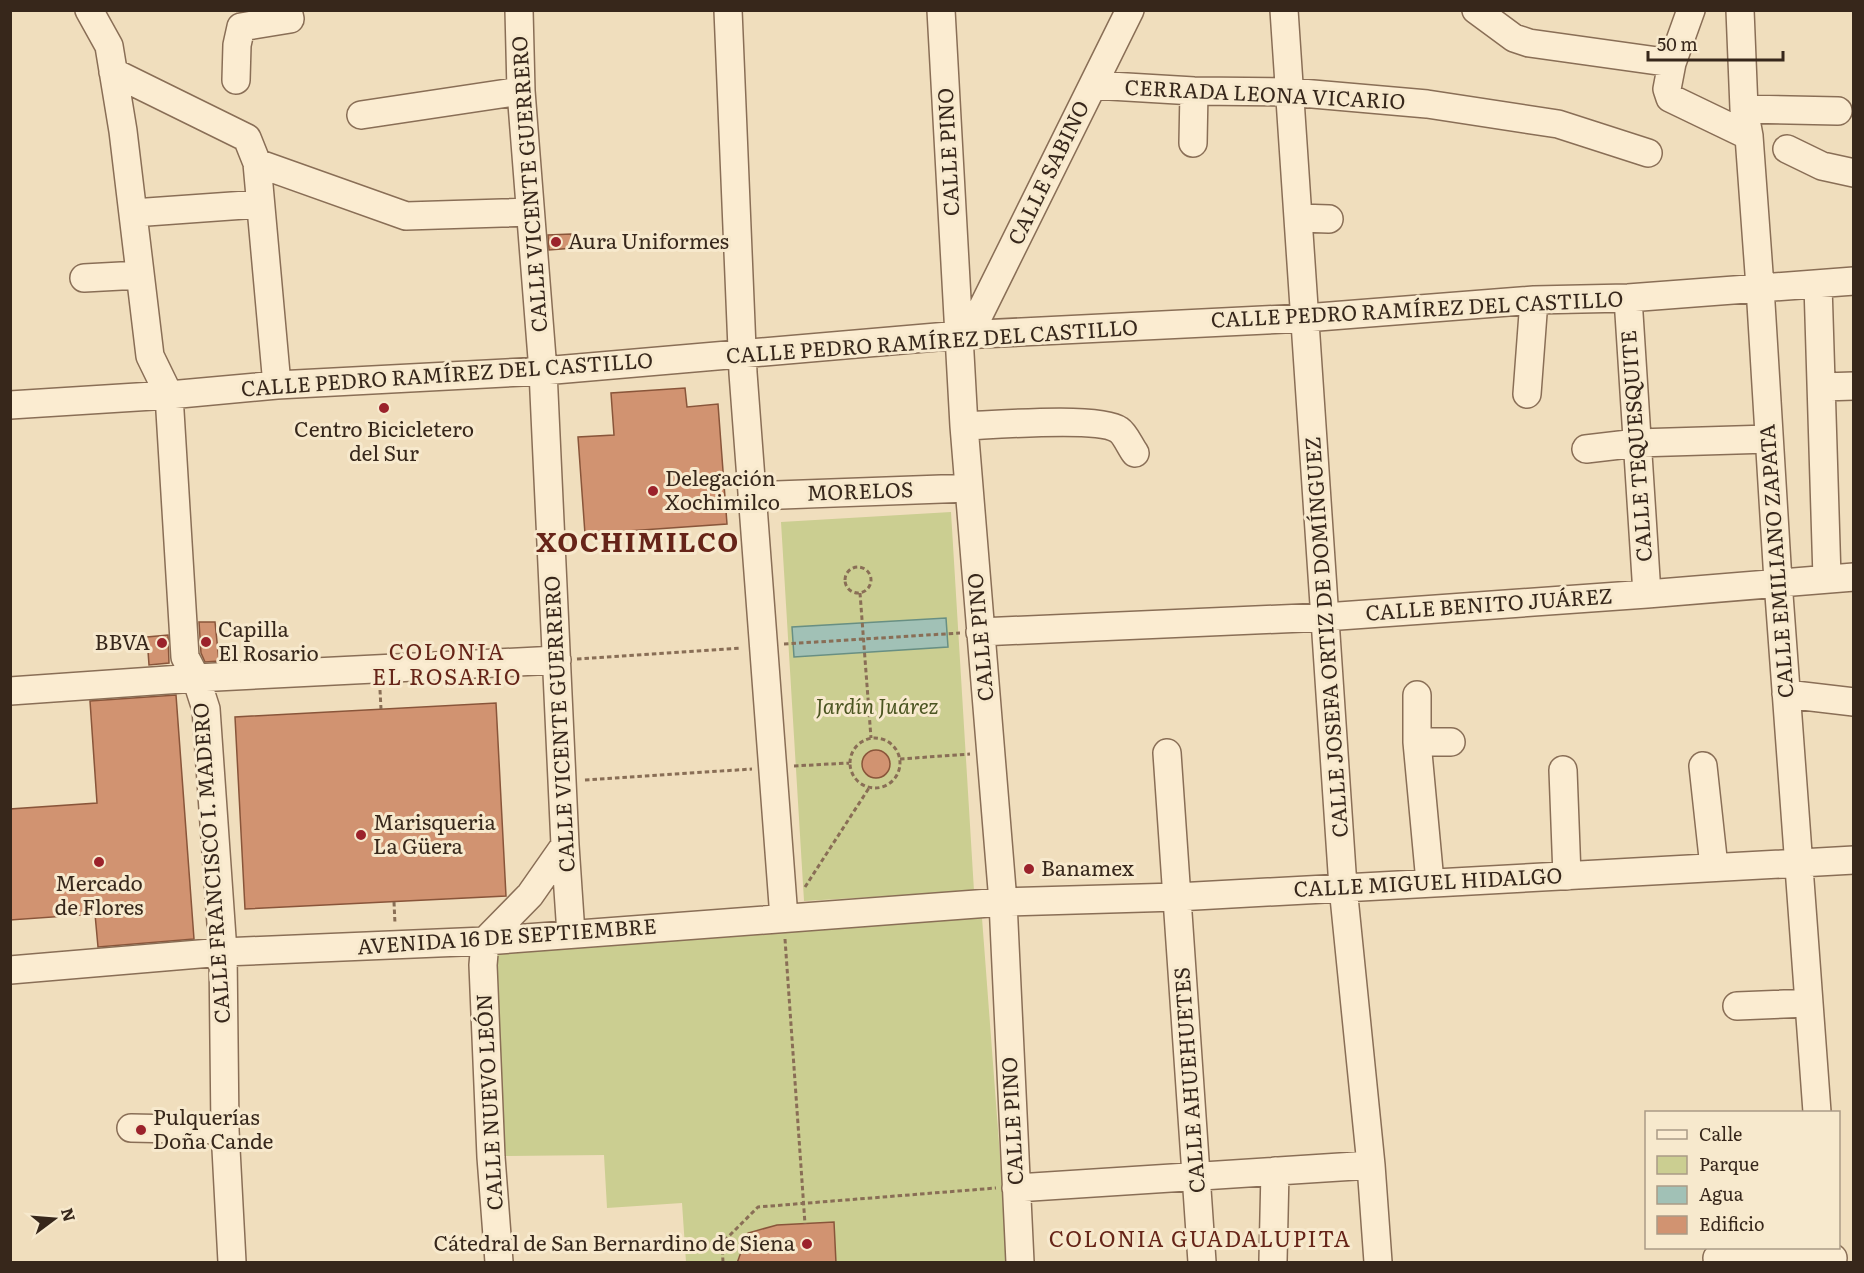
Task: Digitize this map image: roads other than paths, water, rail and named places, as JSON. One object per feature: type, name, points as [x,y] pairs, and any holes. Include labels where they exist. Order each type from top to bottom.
[{"type":"street","name":"CALLE FRANCISCO I. MADERO","points":[[89,10],[108,46],[123,131],[150,356],[169,395],[185,657],[196,678],[206,709],[223,952],[225,1130],[232,1263]]},
{"type":"street","name":"CALLE VICENTE GUERRERO","points":[[519,10],[521,91],[543,371],[571,934]]},
{"type":"street","points":[[728,10],[743,373],[784,918]]},
{"type":"street","name":"CALLE PINO","points":[[941,10],[964,335],[964,426],[1003,902],[1020,1263]]},
{"type":"street","name":"CALLE SABINO","points":[[964,335],[1130,10]]},
{"type":"street","name":"CALLE JOSEFA ORTIZ DE DOMÍNGUEZ","points":[[1284,10],[1343,888],[1371,1165],[1378,1263]]},
{"type":"street","points":[[1476,10],[1514,38],[1529,43],[1672,63]]},
{"type":"street","points":[[1691,10],[1672,63],[1667,88],[1670,98],[1749,136]]},
{"type":"street","name":"CALLE EMILIANO ZAPATA","points":[[1740,10],[1744,109],[1749,136],[1760,287],[1778,582],[1817,1111]]},
{"type":"street","points":[[236,80],[237,19],[289,15]]},
{"type":"street","points":[[113,72],[247,138],[256,163],[277,385]]},
{"type":"street","name":"CERRADA LEONA VICARIO","points":[[1093,85],[1290,92],[1427,104],[1558,124],[1647,153]]},
{"type":"street","points":[[1193,143],[1194,90]]},
{"type":"street","points":[[361,115],[521,91]]},
{"type":"street","points":[[1744,109],[1838,111]]},
{"type":"street","points":[[1787,149],[1822,166],[1854,173]]},
{"type":"street","points":[[256,163],[406,216],[530,212]]},
{"type":"street","points":[[133,213],[260,204]]},
{"type":"street","points":[[1299,218],[1329,219]]},
{"type":"street","points":[[84,278],[140,275]]},
{"type":"street","name":"CALLE PEDRO RAMÍREZ DEL CASTILLO","points":[[10,405],[169,395],[277,385],[543,371],[964,335],[1305,318],[1534,300],[1628,298],[1854,281]]},
{"type":"street","points":[[1818,285],[1822,387],[1840,577]]},
{"type":"street","name":"CALLE TEQUESQUITE","points":[[1628,298],[1647,594]]},
{"type":"street","points":[[1527,394],[1534,300]]},
{"type":"street","points":[[1822,387],[1854,386]]},
{"type":"street","points":[[964,426],[1041,422],[1100,424],[1119,430],[1135,453]]},
{"type":"street","points":[[1586,450],[1637,443],[1769,439]]},
{"type":"street","name":"MORELOS","points":[[752,496],[969,488]]},
{"type":"street","name":"CALLE BENITO JUÁREZ","points":[[980,632],[1325,616],[1647,594],[1840,577]]},
{"type":"street","points":[[10,691],[196,678],[557,660]]},
{"type":"street","points":[[1418,694],[1416,742],[1430,882]]},
{"type":"street","points":[[1786,694],[1854,702]]},
{"type":"street","points":[[1416,742],[1451,742]]},
{"type":"street","name":"CALLE AHUEHUETES","points":[[1167,753],[1202,1263]]},
{"type":"street","points":[[1703,766],[1714,867]]},
{"type":"street","points":[[1563,770],[1567,876]]},
{"type":"street","points":[[485,940],[530,895],[565,845]]},
{"type":"street","name":"CALLE MIGUEL HIDALGO","points":[[1003,902],[1177,897],[1854,860]]},
{"type":"street","name":"AVENIDA 16 DE SEPTIEMBRE","points":[[10,970],[223,952],[485,940],[1003,902]]},
{"type":"street","name":"CALLE NUEVO LEÓN","points":[[485,940],[483,965],[490,1135],[499,1263]]},
{"type":"street","points":[[1737,1006],[1808,1003]]},
{"type":"street","points":[[131,1128],[225,1130]]},
{"type":"street","points":[[1016,1188],[1371,1165]]},
{"type":"street","points":[[1273,1260],[1275,1171]]},
{"type":"street","points":[[1717,1258],[1832,1256]]},
{"type":"water","points":[[946,618],[948,647],[794,657],[792,627]]},
{"type":"place","name":"Aura Uniformes","points":[[556,242]]},
{"type":"place","name":"Centro Bicicletero del Sur","points":[[384,408]]},
{"type":"place","name":"Delegación Xochimilco","points":[[653,491]]},
{"type":"place","name":"Capilla El Rosario","points":[[206,642]]},
{"type":"place","name":"BBVA","points":[[162,643]]},
{"type":"place","name":"Marisqueria La Güera","points":[[361,835]]},
{"type":"place","name":"Mercado de Flores","points":[[99,862]]},
{"type":"place","name":"Banamex","points":[[1029,869]]},
{"type":"place","name":"Pulquerías Doña Cande","points":[[141,1130]]},
{"type":"place","name":"Cátedral de San Bernardino de Siena","points":[[807,1244]]},
{"type":"district","name":"XOCHIMILCO","points":[[638,543]]},
{"type":"district","name":"COLONIA EL ROSARIO","points":[[447,664]]},
{"type":"district","name":"COLONIA GUADALUPITA","points":[[1200,1239]]},
{"type":"park label","name":"Jardín Juárez","points":[[877,707]]}]
